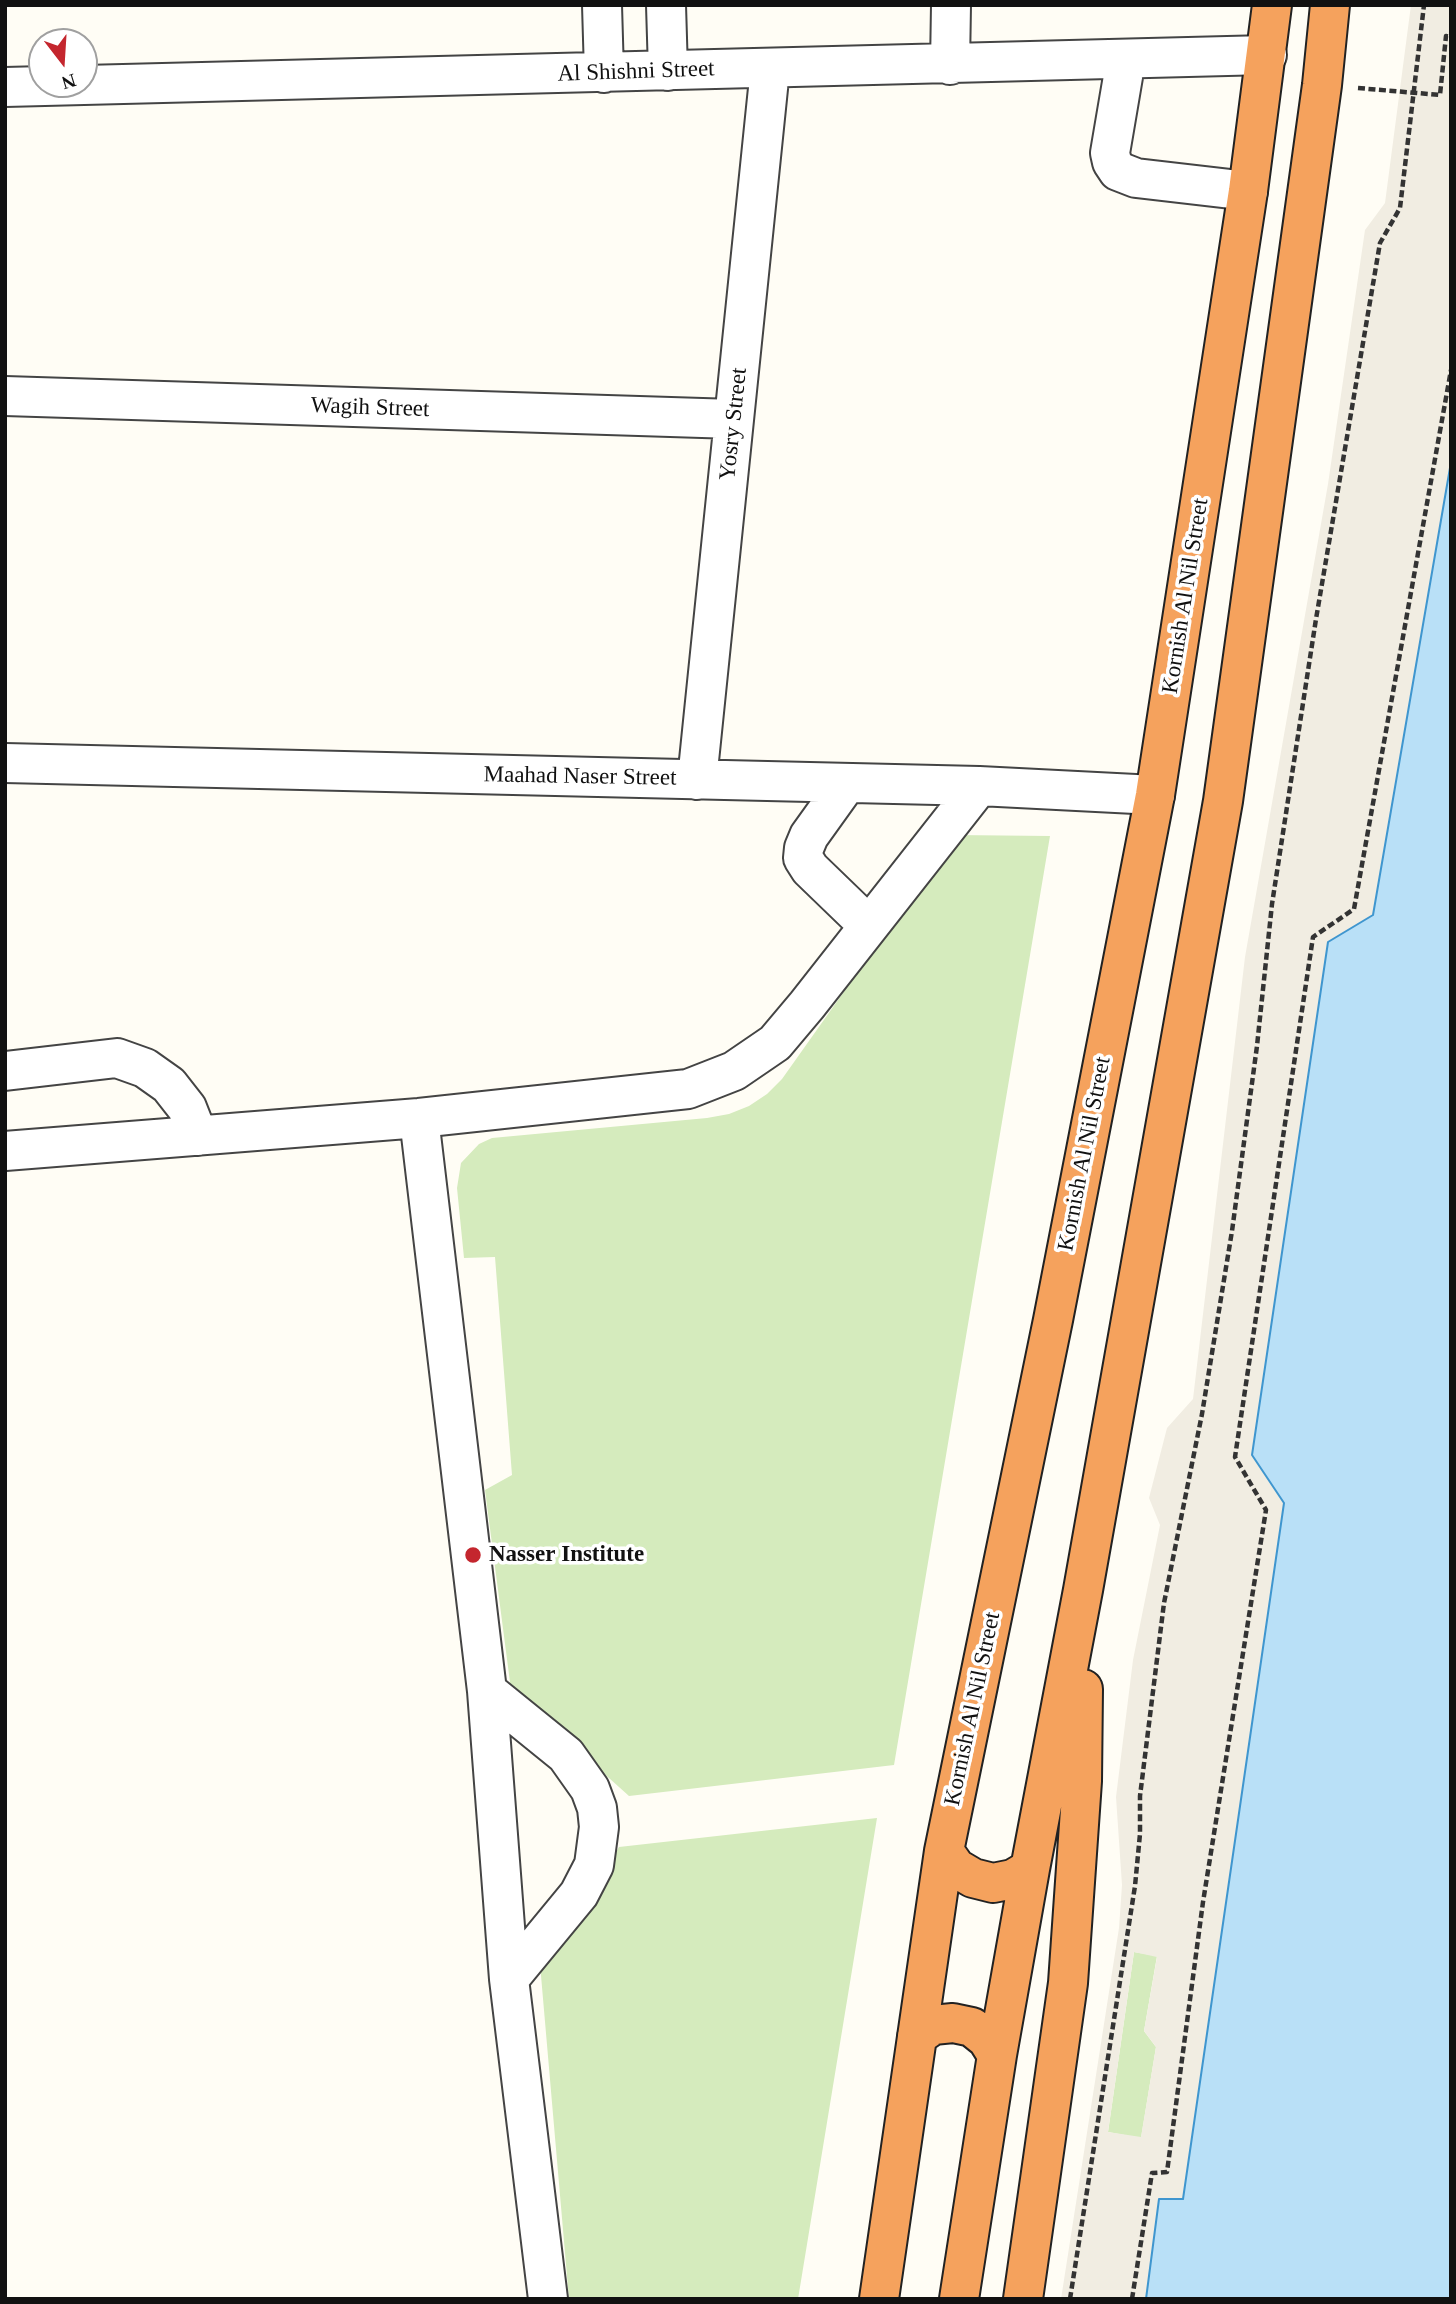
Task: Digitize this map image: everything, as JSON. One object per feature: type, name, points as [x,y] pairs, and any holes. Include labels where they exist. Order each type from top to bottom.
[{"type":"highway","name":"Kornish Al Nil Street","points":[[879,2299],[944,1851],[1054,1320],[1155,794],[1248,191],[1272,5]]},
{"type":"highway","points":[[959,2299],[997,2055],[1083,1590],[1223,801],[1322,85],[1330,5]]},
{"type":"highway","points":[[1023,2299],[1068,1983],[1082,1781],[1083,1590]]},
{"type":"highway","points":[[944,1851],[956,1868],[973,1878],[993,1883],[1013,1879],[1030,1869]]},
{"type":"highway","points":[[917,2036],[933,2025],[953,2023],[972,2027],[987,2039],[997,2055]]},
{"type":"street","points":[[602,5],[604,73]]},
{"type":"street","points":[[666,5],[668,71]]},
{"type":"street","points":[[950,65],[951,5]]},
{"type":"street","name":"Al Shishni Street","points":[[5,88],[1267,55]]},
{"type":"street","points":[[1126,59],[1110,153],[1118,171],[1136,178],[1248,191]]},
{"type":"street","name":"Yosry Street","points":[[697,780],[770,69]]},
{"type":"street","name":"Wagih Street","points":[[5,397],[734,419]]},
{"type":"street","name":"Maahad Naser Street","points":[[5,764],[979,786],[1155,794]]},
{"type":"street","points":[[847,783],[809,836],[803,858],[810,869],[869,926]]},
{"type":"street","points":[[5,1151],[419,1118],[688,1089],[734,1071],[775,1043],[979,786]]},
{"type":"street","points":[[5,1071],[117,1058],[145,1068],[169,1085],[187,1108],[198,1136]]},
{"type":"street","points":[[419,1118],[487,1690],[509,1979],[548,2299]]},
{"type":"street","points":[[487,1690],[566,1755],[590,1788],[597,1808],[594,1865],[579,1894],[509,1979]]},
{"type":"path","points":[[1070,2299],[1135,1886],[1142,1774],[1164,1603],[1202,1414],[1230,1244],[1257,1046],[1272,904],[1316,620],[1380,243],[1400,208],[1424,5]]},
{"type":"path","points":[[1322,85],[1440,95],[1446,36],[1451,37]]},
{"type":"path","points":[[1132,2299],[1152,2172],[1167,2172],[1203,1902],[1266,1510],[1235,1457],[1312,937],[1354,909],[1451,370]]},
{"type":"green space","points":[[955,835],[1050,836],[894,1765],[629,1796],[511,1690],[485,1490],[512,1475],[495,1257],[464,1258],[457,1188],[461,1163],[479,1144],[492,1138],[707,1118],[729,1114],[749,1106],[767,1094],[782,1079]]},
{"type":"green space","points":[[877,1818],[798,2299],[569,2299],[540,1964],[619,1847]]},
{"type":"green space","points":[[1134,1952],[1157,1956],[1144,2031],[1156,2047],[1141,2138],[1108,2132]]},
{"type":"shaded area","points":[[1411,5],[1451,5],[1451,462],[1373,915],[1252,1454],[1284,1503],[1183,2200],[1159,2199],[1146,2299],[1061,2299],[1119,1928],[1122,1885],[1116,1797],[1133,1660],[1160,1525],[1149,1498],[1167,1428],[1193,1399],[1245,957],[1328,484],[1365,230],[1385,203]],"holes":[[[1134,1952],[1157,1957],[1144,2031],[1156,2047],[1141,2137],[1108,2132]]]},
{"type":"water","points":[[1451,462],[1451,2299],[1146,2299],[1159,2199],[1183,2199],[1284,1503],[1252,1455],[1328,942],[1373,915]]},
{"type":"place","name":"Nasser Institute","points":[[473,1555]]}]
